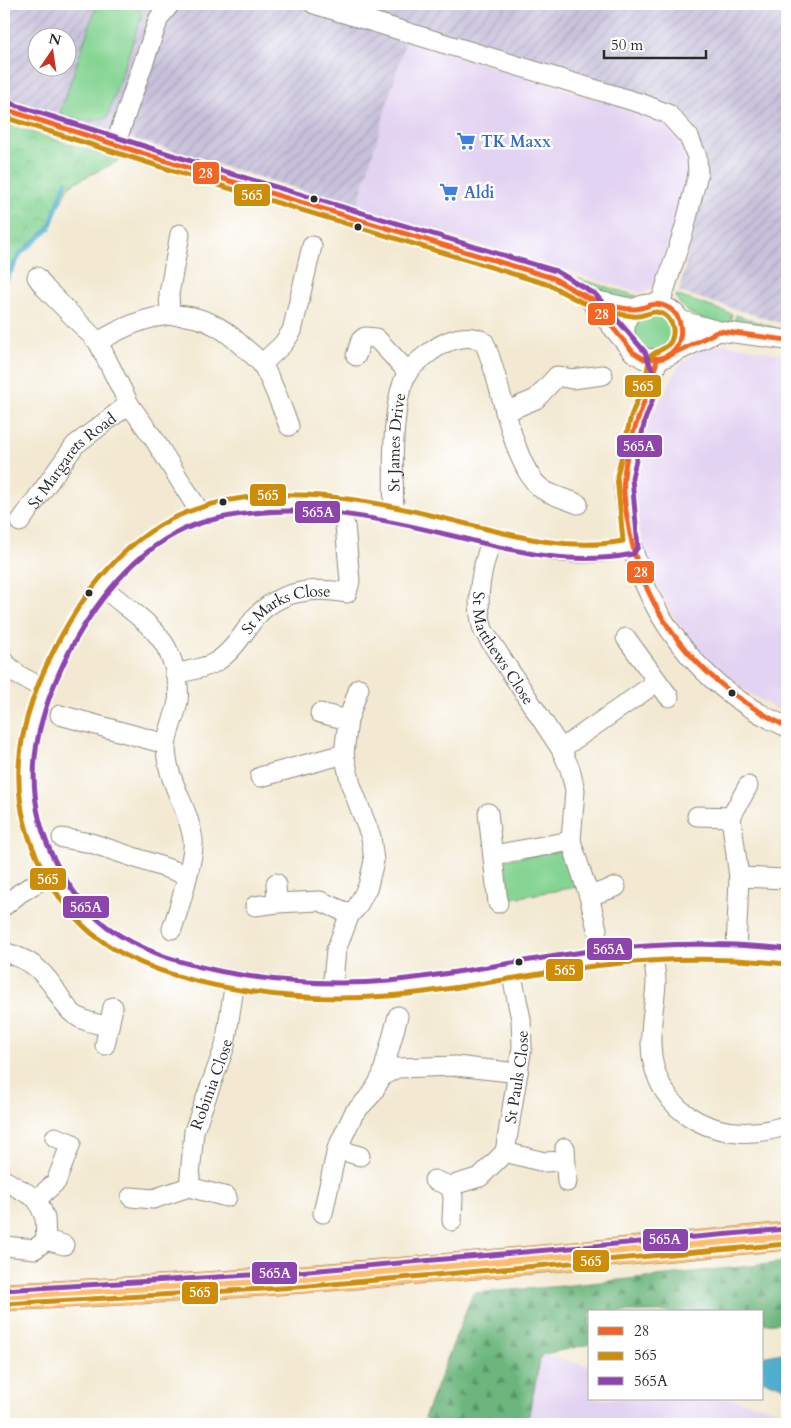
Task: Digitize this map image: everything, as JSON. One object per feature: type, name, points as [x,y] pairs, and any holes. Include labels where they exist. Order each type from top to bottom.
[{"type":"highway","points":[[4,1297],[158,1289],[501,1263],[787,1236]]},
{"type":"street","points":[[115,145],[159,18],[170,4]]},
{"type":"street","points":[[314,4],[635,101],[668,114],[689,137],[697,157],[698,174],[684,230],[660,304]]},
{"type":"street","points":[[4,109],[115,145],[552,278],[590,299],[635,309],[651,303],[668,307],[679,320],[681,327],[680,341],[656,356],[651,386],[638,418],[624,477],[631,547],[643,584],[662,622],[685,651],[729,692],[770,719],[787,727]]},
{"type":"street","points":[[170,314],[169,294],[180,234]]},
{"type":"street","points":[[262,364],[284,344],[292,331],[312,246]]},
{"type":"street","name":"St Margarets Road","points":[[37,277],[44,288],[98,342],[129,404],[154,439],[201,514]]},
{"type":"street","points":[[590,299],[626,341],[656,356],[720,331]]},
{"type":"street","points":[[626,341],[625,324],[635,309]]},
{"type":"street","points":[[98,342],[141,320],[170,314],[192,317],[222,328],[262,364],[289,426]]},
{"type":"street","points":[[679,320],[720,331],[787,340]]},
{"type":"street","name":"St James Drive","points":[[356,356],[361,340],[365,337],[376,338],[408,372]]},
{"type":"street","name":"St James Drive","points":[[394,514],[395,436],[401,390],[408,372],[440,345],[452,340],[480,338],[487,348],[505,412],[525,466],[542,489],[578,504]]},
{"type":"street","points":[[505,412],[536,400],[557,376],[572,379],[603,375]]},
{"type":"street","name":"St Margarets Road","points":[[20,522],[75,445],[129,404]]},
{"type":"street","points":[[631,547],[602,554],[568,554],[394,514],[322,502],[238,506],[201,514],[182,521],[143,546],[103,587],[65,643],[43,688],[30,728],[25,787],[32,823],[51,874],[73,905],[101,932],[137,954],[165,966],[235,980],[332,990],[388,988],[601,957],[652,952],[736,952],[787,957]]},
{"type":"street","name":"St Marks Close","points":[[175,674],[212,664],[242,637],[252,621],[266,607],[278,599],[292,593],[318,589],[347,593],[350,581],[345,526]]},
{"type":"street","name":"St Matthews Close","points":[[492,538],[480,586],[479,617],[483,630],[561,749],[570,769],[575,790],[571,841],[589,896],[597,929]]},
{"type":"street","points":[[103,587],[155,632],[166,648],[178,684],[178,704],[166,744],[168,764],[172,783],[187,816],[194,842],[172,929]]},
{"type":"street","points":[[626,638],[669,697]]},
{"type":"street","points":[[4,662],[18,675],[43,688]]},
{"type":"street","points":[[561,749],[657,682]]},
{"type":"street","points":[[332,990],[336,950],[350,914],[357,907],[368,886],[374,860],[370,837],[351,785],[344,754],[348,720],[358,688]]},
{"type":"street","points":[[320,713],[348,720]]},
{"type":"street","points":[[60,715],[166,744]]},
{"type":"street","points":[[260,777],[344,754]]},
{"type":"street","points":[[736,952],[739,877],[732,816],[748,786]]},
{"type":"street","points":[[488,813],[498,903]]},
{"type":"street","points":[[697,816],[732,816]]},
{"type":"street","points":[[62,838],[91,843],[187,874]]},
{"type":"street","points":[[493,855],[571,841]]},
{"type":"street","points":[[4,906],[20,893],[51,874]]},
{"type":"street","points":[[739,877],[787,879]]},
{"type":"street","points":[[276,883],[277,903]]},
{"type":"street","points":[[589,896],[616,887]]},
{"type":"street","points":[[255,906],[320,901],[350,914]]},
{"type":"street","points":[[4,952],[24,959],[39,969],[70,1012],[80,1020],[109,1026]]},
{"type":"street","points":[[652,952],[656,981],[651,1044],[654,1064],[663,1089],[679,1109],[693,1120],[709,1128],[733,1133],[760,1133],[787,1125]]},
{"type":"street","name":"St Pauls Close","points":[[505,1152],[522,1047],[520,1019],[511,971]]},
{"type":"street","name":"Robinia Close","points":[[189,1187],[194,1131],[225,1046],[235,980]]},
{"type":"street","points":[[104,1045],[113,1006]]},
{"type":"street","points":[[323,1213],[337,1149],[354,1113],[372,1094],[382,1076],[398,1016]]},
{"type":"street","points":[[382,1076],[397,1068],[456,1066],[518,1073]]},
{"type":"street","points":[[37,1199],[56,1182],[71,1143],[55,1137]]},
{"type":"street","points":[[337,1149],[360,1156]]},
{"type":"street","points":[[452,1221],[453,1197],[442,1183],[480,1177],[505,1152],[544,1162],[565,1155],[566,1182]]},
{"type":"street","points":[[4,1180],[37,1199],[45,1218],[46,1240]]},
{"type":"street","points":[[131,1197],[153,1199],[189,1187],[227,1197]]},
{"type":"street","points":[[46,1240],[64,1245]]},
{"type":"street","points":[[4,1246],[35,1248],[46,1240]]},
{"type":"shaded area","points":[[4,4],[787,4],[787,325],[679,292],[706,177],[680,114],[406,40],[357,207],[4,99]]},
{"type":"shaded area","points":[[406,40],[650,115],[669,126],[681,142],[689,162],[686,186],[656,284],[647,292],[640,293],[357,207]]},
{"type":"shaded area","points":[[726,344],[787,355],[787,715],[740,688],[702,655],[678,624],[658,589],[645,555],[640,531],[634,491],[637,459],[647,425],[679,366],[696,352],[709,346]]},
{"type":"shaded area","points":[[541,1355],[588,1366],[588,1400],[736,1400],[787,1412],[787,1424],[527,1424]]},
{"type":"green space","points":[[97,4],[133,4],[142,14],[107,117],[84,120],[60,113],[72,78],[78,78],[78,60]]},
{"type":"green space","points":[[4,124],[120,160],[70,185],[47,228],[19,252],[4,281]]},
{"type":"green space","points":[[562,274],[637,296],[617,298],[608,296]]},
{"type":"green space","points":[[676,295],[732,314],[729,326],[705,320],[690,313],[679,303]]},
{"type":"green space","points":[[652,311],[666,317],[672,331],[666,345],[652,351],[638,345],[632,331],[638,317]]},
{"type":"green space","points":[[736,315],[784,331],[733,327]]},
{"type":"green space","points":[[565,850],[577,887],[507,899],[503,860]]},
{"type":"green space","points":[[787,1262],[787,1322],[764,1324],[764,1310],[588,1310],[588,1344],[541,1355],[527,1424],[441,1424],[424,1418],[473,1293],[563,1286]]},
{"type":"water","points":[[787,1352],[787,1388],[764,1381],[764,1357]]},
{"type":"waterway","points":[[4,284],[21,253],[49,229],[66,181]]},
{"type":"transit line","name":"565A","points":[[6,102],[219,170],[556,271],[595,294],[645,352],[658,385],[645,420],[632,478],[638,547],[633,554],[608,558],[562,558],[518,551],[389,521],[358,516],[298,511],[238,515],[207,521],[184,529],[143,555],[109,591],[94,611],[69,652],[47,704],[39,730],[35,756],[34,783],[37,809],[44,836],[66,881],[91,912],[106,926],[134,943],[167,957],[204,968],[242,975],[320,983],[390,981],[574,953],[647,946],[717,944],[787,949]]},
{"type":"transit line","name":"28","points":[[4,109],[217,177],[553,278],[589,299],[633,352],[644,359],[664,358],[719,331],[787,340]]},
{"type":"transit line","name":"565","points":[[4,117],[215,184],[550,285],[599,309],[637,316],[659,312],[669,319],[673,329],[669,344],[650,357],[644,384],[631,416],[617,476],[623,541],[603,544],[544,541],[366,502],[332,497],[264,496],[230,500],[196,509],[171,519],[148,533],[108,569],[75,613],[49,660],[29,712],[19,763],[19,789],[30,842],[47,878],[59,897],[81,924],[99,939],[128,957],[162,971],[199,982],[238,990],[278,995],[354,998],[388,996],[442,990],[576,968],[649,961],[717,959],[786,964]]},
{"type":"transit line","name":"28","points":[[571,289],[593,300],[625,309],[638,309],[658,304],[673,311],[681,328],[679,342],[671,353],[657,360]]},
{"type":"transit line","name":"28","points":[[657,360],[629,447],[624,477],[626,513],[639,567],[651,597],[666,624],[685,649],[707,672],[731,692],[758,711],[787,727]]},
{"type":"transit line","name":"565A","points":[[4,1290],[297,1272],[786,1229]]},
{"type":"transit line","name":"565","points":[[4,1304],[298,1287],[787,1244]]},
{"type":"place","name":"TK Maxx","points":[[466,141]]},
{"type":"place","name":"Aldi","points":[[449,192]]}]
